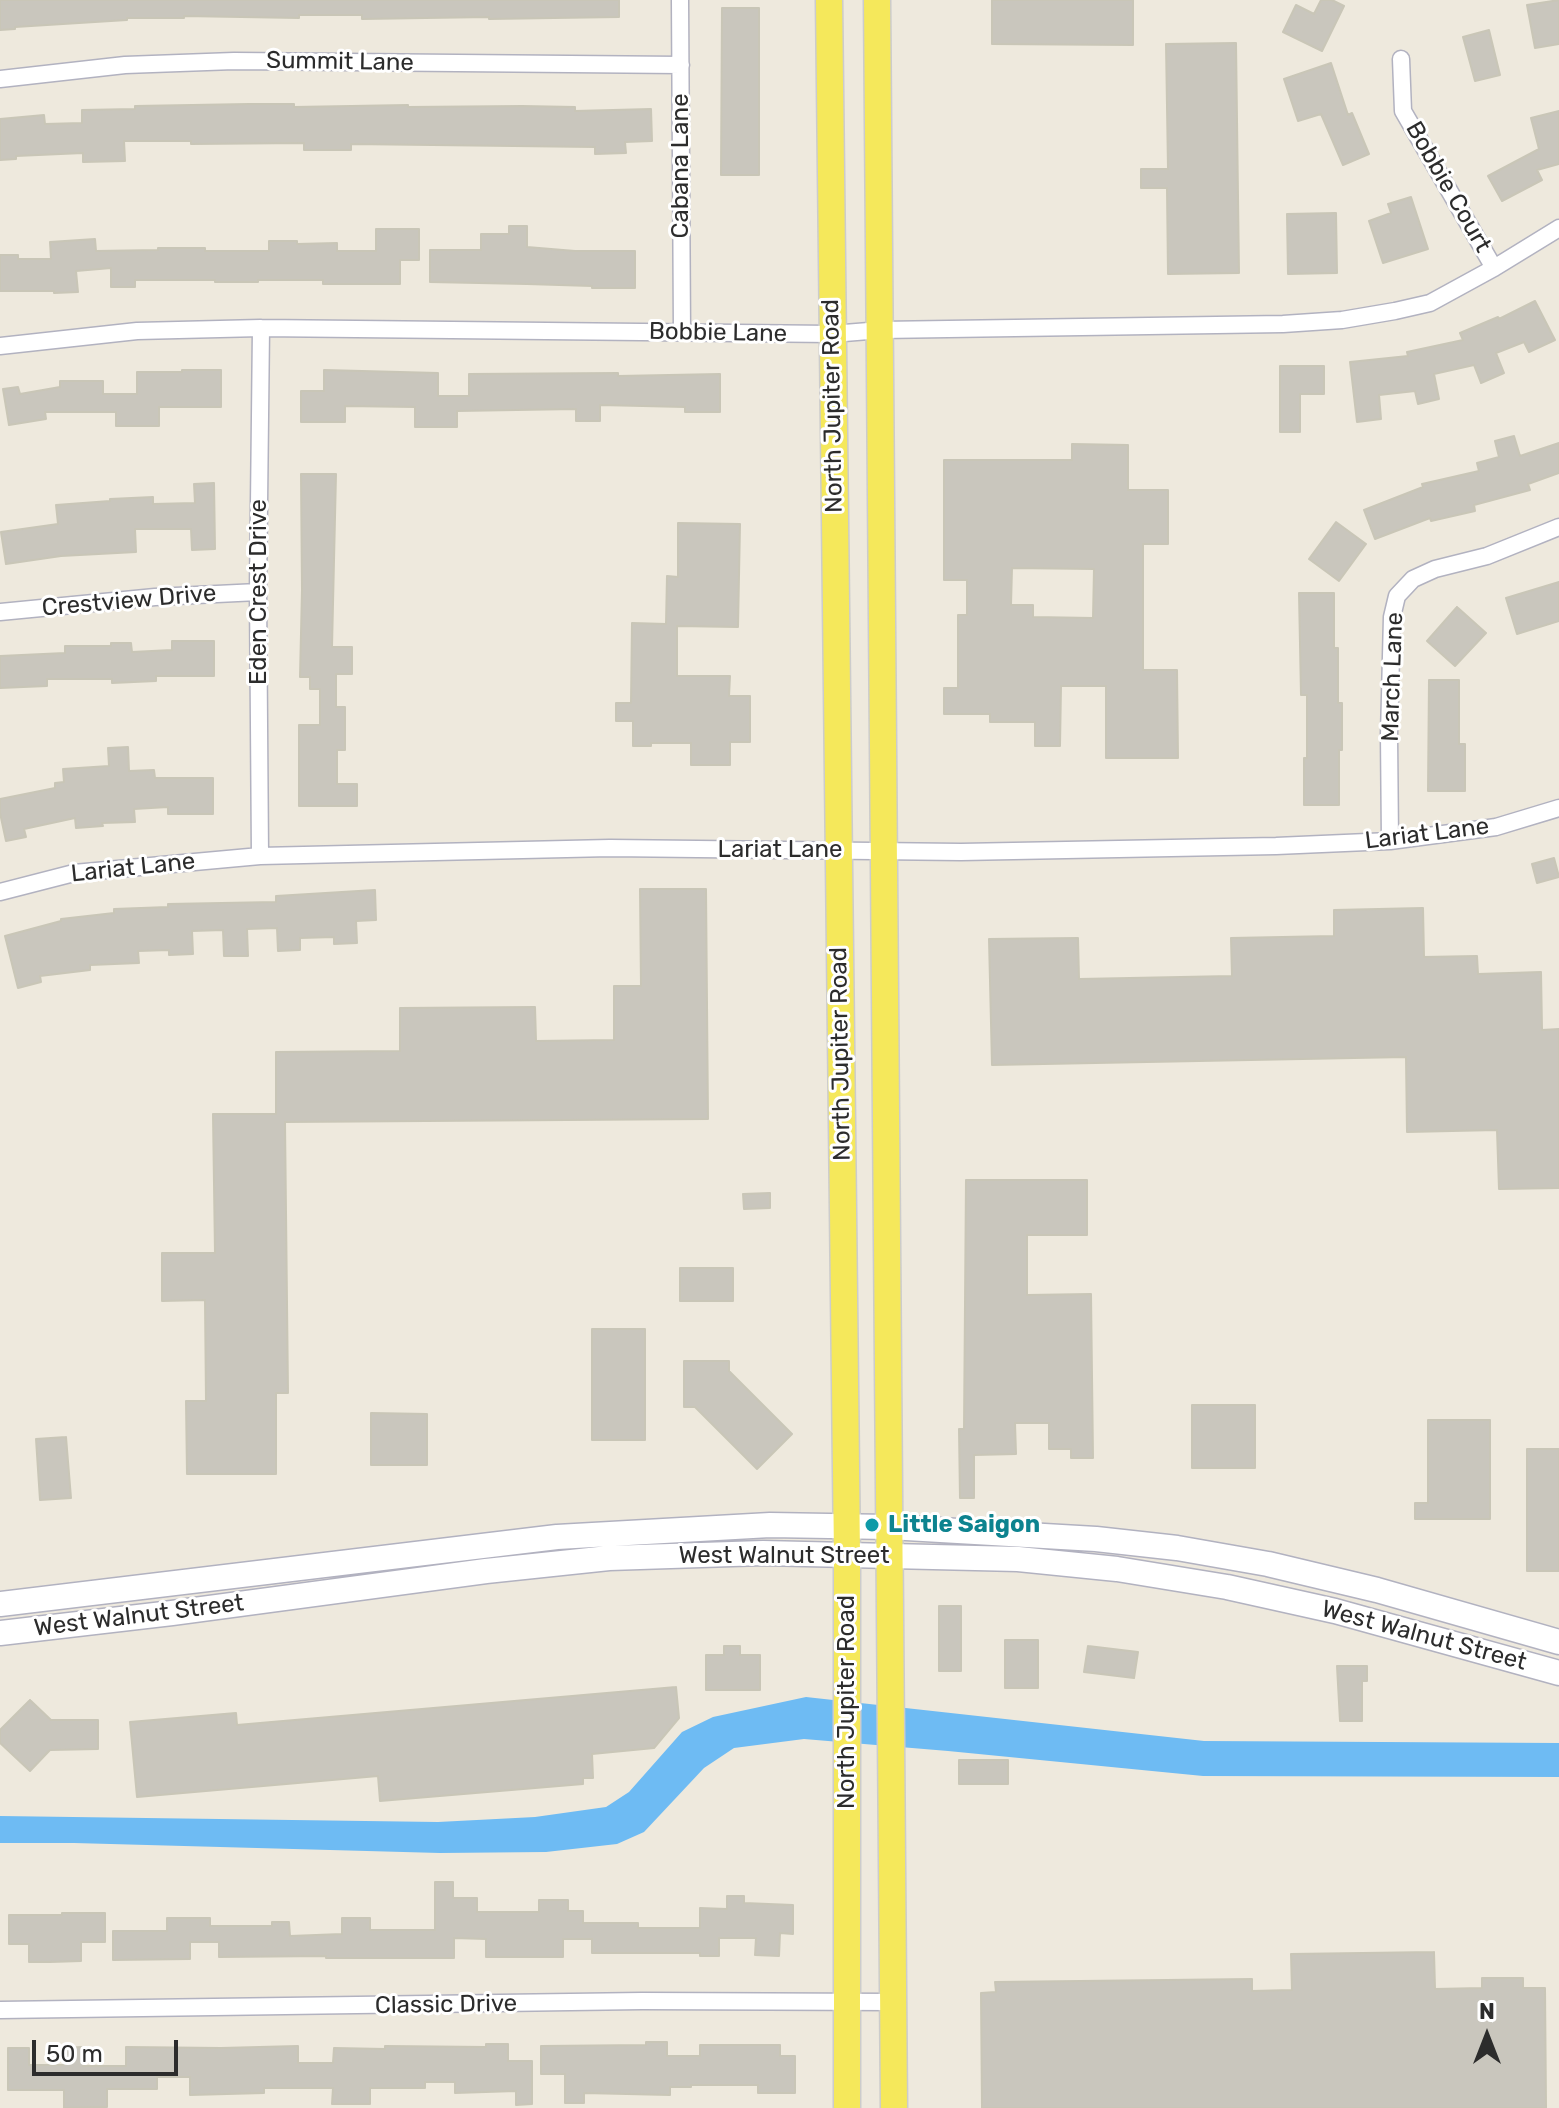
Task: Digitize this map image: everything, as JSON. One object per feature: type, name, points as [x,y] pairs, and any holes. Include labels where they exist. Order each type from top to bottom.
[{"type":"main road","name":"North Jupiter Road","points":[[829,0],[847,1527],[847,2108]]},
{"type":"main road","name":"North Jupiter Road","points":[[877,0],[894,2108]]},
{"type":"main road","points":[[842,1150],[885,1150]]},
{"type":"main road","name":"West Walnut Street","points":[[0,1604],[557,1537],[770,1525],[889,1527],[1054,1536],[1177,1548],[1335,1580],[1559,1642]]},
{"type":"main road","points":[[412,1581],[413,1569],[424,1561],[521,1542]]},
{"type":"main road","name":"West Walnut Street","points":[[0,1633],[609,1558],[763,1553],[1025,1559],[1117,1569],[1222,1586],[1340,1613],[1559,1673]]},
{"type":"main road","points":[[294,1597],[313,1575],[370,1569],[393,1563],[407,1555]]},
{"type":"main road","points":[[1222,1586],[1254,1578],[1295,1588],[1312,1588],[1331,1585],[1335,1580]]},
{"type":"main road","points":[[1340,1613],[1344,1604],[1352,1600],[1407,1599]]},
{"type":"main road","points":[[1509,1659],[1528,1657],[1559,1666]]},
{"type":"street","name":"Cabana Lane","points":[[680,0],[682,332]]},
{"type":"street","name":"Bobbie Court","points":[[1401,59],[1403,111],[1494,268]]},
{"type":"street","name":"Summit Lane","points":[[0,79],[125,65],[234,61],[681,65]]},
{"type":"street","name":"Bobbie Lane","points":[[0,346],[137,331],[261,328],[832,334],[881,330],[1283,324],[1342,320],[1430,303],[1559,228]]},
{"type":"street","name":"Eden Crest Drive","points":[[260,856],[258,592],[261,328]]},
{"type":"street","name":"March Lane","points":[[1390,841],[1392,617],[1397,596],[1413,579],[1435,569],[1487,556],[1559,527]]},
{"type":"street","name":"Crestview Drive","points":[[0,612],[155,597],[258,592]]},
{"type":"street","name":"Lariat Lane","points":[[0,892],[74,873],[260,856],[553,849],[1095,850],[1390,841],[1496,827],[1559,808]]},
{"type":"street","name":"Classic Drive","points":[[0,2010],[642,2001],[893,2002]]},
{"type":"water","points":[[806,1697],[1204,1741],[1559,1743],[1559,1777],[1203,1776],[804,1739],[734,1748],[704,1768],[644,1832],[617,1844],[546,1852],[440,1853],[0,1843],[0,1816],[438,1822],[535,1817],[606,1807],[629,1792],[682,1732],[713,1717]]},
{"type":"building","points":[[0,0],[619,0],[619,17],[362,19],[362,15],[299,15],[299,18],[184,16],[0,30]]},
{"type":"building","points":[[992,0],[1133,0],[1133,45],[992,44]]},
{"type":"building","points":[[1321,0],[1332,0],[1344,6],[1322,51],[1283,32],[1296,5],[1314,14]]},
{"type":"building","points":[[1559,0],[1559,44],[1535,48],[1527,5]]},
{"type":"building","points":[[722,8],[759,8],[759,175],[721,175]]},
{"type":"building","points":[[1489,30],[1500,75],[1475,81],[1463,37]]},
{"type":"building","points":[[1236,43],[1239,273],[1168,274],[1167,188],[1141,188],[1141,169],[1168,169],[1166,44]]},
{"type":"building","points":[[1331,63],[1348,115],[1352,113],[1369,154],[1343,165],[1321,114],[1298,121],[1284,79]]},
{"type":"building","points":[[294,104],[294,107],[575,107],[575,111],[651,109],[652,141],[625,142],[626,153],[595,154],[595,147],[351,144],[351,150],[304,150],[304,143],[124,141],[125,161],[83,162],[83,153],[16,156],[16,159],[0,160],[0,119],[44,115],[45,124],[82,123],[82,110],[135,109],[135,106]]},
{"type":"building","points":[[1559,111],[1559,164],[1537,170],[1542,180],[1502,201],[1488,176],[1539,149],[1531,118]]},
{"type":"building","points":[[1411,197],[1428,249],[1383,263],[1369,221],[1391,213],[1388,204]]},
{"type":"building","points":[[1336,213],[1337,273],[1288,274],[1287,214]]},
{"type":"building","points":[[509,226],[527,226],[527,247],[635,251],[635,288],[430,282],[430,250],[481,250],[481,234],[509,234]]},
{"type":"building","points":[[376,229],[419,229],[419,260],[400,260],[400,284],[323,284],[323,280],[135,280],[135,287],[111,287],[111,268],[76,271],[78,292],[0,291],[0,255],[18,255],[18,259],[51,259],[50,242],[95,239],[96,251],[205,248],[205,251],[269,251],[269,241],[297,241],[297,244],[337,243],[337,251],[376,251]]},
{"type":"building","points":[[1535,301],[1555,340],[1529,352],[1524,342],[1496,353],[1504,373],[1481,383],[1474,365],[1434,374],[1439,399],[1418,404],[1415,391],[1379,395],[1381,419],[1357,422],[1350,362],[1408,356],[1407,352],[1463,340],[1460,333],[1499,319]]},
{"type":"building","points":[[1280,366],[1324,366],[1324,394],[1300,394],[1300,432],[1280,432]]},
{"type":"building","points":[[221,370],[221,407],[159,407],[159,426],[116,426],[116,412],[45,412],[46,419],[9,425],[3,389],[18,387],[20,394],[60,387],[60,381],[103,381],[103,394],[137,394],[137,372]]},
{"type":"building","points":[[324,370],[438,373],[438,396],[469,396],[469,374],[720,374],[720,412],[685,412],[685,407],[600,405],[600,421],[576,421],[576,409],[457,411],[457,427],[415,427],[415,407],[345,406],[345,422],[301,422],[301,391],[324,391]]},
{"type":"building","points":[[1514,436],[1520,456],[1559,443],[1559,473],[1528,484],[1530,490],[1474,505],[1475,511],[1431,521],[1430,518],[1375,539],[1364,510],[1423,487],[1422,484],[1479,471],[1477,463],[1499,457],[1495,441]]},
{"type":"building","points":[[1072,444],[1128,445],[1128,490],[1168,490],[1168,544],[1143,544],[1143,670],[1177,670],[1178,758],[1106,758],[1106,686],[1061,686],[1060,746],[1035,746],[1035,722],[990,722],[990,714],[944,714],[944,688],[958,688],[958,615],[967,615],[967,580],[944,580],[944,460],[1072,460]],"holes":[[[1012,568],[1094,569],[1093,618],[1033,617],[1033,605],[1011,605]]]},
{"type":"building","points":[[301,474],[336,474],[332,647],[352,647],[352,674],[336,674],[336,707],[345,707],[345,750],[337,750],[337,784],[357,784],[357,806],[299,806],[299,725],[320,725],[320,689],[310,689],[310,677],[300,677]]},
{"type":"building","points":[[214,483],[215,549],[192,550],[191,529],[135,529],[136,552],[61,556],[6,564],[1,532],[58,524],[56,505],[153,497],[153,504],[195,503],[194,484]]},
{"type":"building","points":[[1336,522],[1366,544],[1339,581],[1309,559]]},
{"type":"building","points":[[678,523],[740,524],[738,627],[677,626],[677,676],[730,676],[729,696],[750,696],[750,742],[730,742],[730,765],[691,765],[691,743],[633,746],[633,721],[616,721],[616,703],[631,703],[632,623],[666,624],[667,576],[678,577]]},
{"type":"building","points":[[1559,582],[1559,621],[1517,634],[1506,598]]},
{"type":"building","points":[[1299,593],[1334,593],[1338,703],[1342,703],[1339,805],[1304,805],[1307,695],[1301,695]]},
{"type":"building","points":[[1457,607],[1486,633],[1455,666],[1427,641]]},
{"type":"building","points":[[172,641],[214,641],[214,676],[156,676],[156,681],[112,683],[112,679],[47,679],[47,686],[0,688],[0,656],[65,653],[65,646],[111,646],[111,643],[131,643],[132,652],[172,650]]},
{"type":"building","points":[[1429,680],[1459,680],[1459,744],[1465,744],[1465,791],[1428,791]]},
{"type":"building","points":[[128,747],[129,771],[154,770],[155,778],[213,778],[213,814],[168,814],[168,807],[134,809],[135,822],[76,828],[75,818],[24,829],[26,837],[6,841],[0,799],[55,788],[55,783],[64,782],[63,769],[109,766],[108,748]]},
{"type":"building","points":[[1554,858],[1559,877],[1537,883],[1532,864]]},
{"type":"building","points":[[640,889],[706,889],[708,1119],[285,1122],[288,1393],[276,1393],[276,1474],[187,1474],[186,1401],[206,1401],[205,1300],[162,1301],[162,1253],[215,1253],[213,1114],[276,1114],[276,1052],[400,1051],[400,1008],[535,1007],[536,1041],[614,1040],[614,986],[641,986]]},
{"type":"building","points":[[375,890],[376,920],[356,921],[357,943],[334,944],[334,937],[300,938],[300,950],[278,951],[277,928],[247,929],[248,956],[224,956],[223,930],[192,931],[193,954],[169,955],[169,950],[138,951],[139,963],[90,965],[90,970],[40,976],[41,982],[18,988],[5,936],[61,919],[114,913],[114,909],[168,907],[168,904],[276,902],[276,896]]},
{"type":"building","points":[[1423,908],[1424,957],[1477,956],[1478,974],[1541,972],[1542,1030],[1559,1029],[1559,1188],[1499,1189],[1497,1130],[1407,1132],[1406,1057],[992,1065],[989,939],[1078,938],[1079,979],[1232,976],[1231,938],[1334,936],[1334,910]]},
{"type":"building","points":[[966,1180],[1087,1180],[1087,1235],[1027,1235],[1027,1295],[1091,1294],[1093,1458],[1071,1458],[1071,1449],[1049,1449],[1049,1423],[1015,1423],[1016,1454],[974,1455],[974,1498],[960,1498],[959,1429],[964,1429]]},
{"type":"building","points":[[770,1193],[770,1208],[744,1209],[743,1194]]},
{"type":"building","points":[[680,1268],[733,1268],[733,1301],[680,1301]]},
{"type":"building","points":[[592,1329],[645,1329],[645,1440],[592,1440]]},
{"type":"building","points":[[684,1361],[729,1361],[729,1371],[792,1434],[757,1469],[695,1407],[684,1407]]},
{"type":"building","points":[[1192,1405],[1255,1405],[1255,1468],[1192,1468]]},
{"type":"building","points":[[371,1413],[427,1414],[427,1465],[371,1465]]},
{"type":"building","points":[[1428,1420],[1490,1420],[1490,1519],[1415,1519],[1415,1503],[1428,1503]]},
{"type":"building","points":[[66,1437],[71,1498],[40,1500],[36,1439]]},
{"type":"building","points":[[1527,1449],[1559,1449],[1559,1571],[1527,1571]]},
{"type":"building","points":[[939,1606],[961,1606],[961,1671],[939,1671]]},
{"type":"building","points":[[1005,1640],[1038,1640],[1038,1688],[1005,1688]]},
{"type":"building","points":[[724,1646],[740,1646],[740,1655],[760,1655],[760,1690],[706,1690],[706,1655],[724,1655]]},
{"type":"building","points":[[1088,1646],[1138,1652],[1134,1678],[1084,1672]]},
{"type":"building","points":[[1337,1666],[1367,1666],[1367,1681],[1362,1681],[1362,1721],[1340,1721]]},
{"type":"building","points":[[676,1687],[679,1718],[654,1748],[592,1754],[593,1778],[583,1778],[583,1784],[380,1801],[378,1776],[137,1797],[130,1722],[236,1713],[237,1725]]},
{"type":"building","points":[[30,1700],[51,1720],[98,1720],[98,1749],[50,1750],[30,1771],[0,1743],[0,1730]]},
{"type":"building","points":[[959,1760],[1008,1760],[1008,1784],[959,1784]]},
{"type":"building","points":[[435,1882],[453,1882],[453,1898],[477,1898],[477,1912],[539,1912],[539,1900],[568,1900],[568,1911],[583,1911],[583,1923],[638,1923],[638,1928],[700,1928],[700,1908],[727,1909],[727,1896],[744,1896],[744,1903],[793,1905],[793,1934],[780,1933],[779,1956],[755,1955],[756,1938],[719,1938],[719,1956],[700,1956],[700,1953],[592,1953],[592,1939],[563,1939],[563,1957],[486,1957],[486,1939],[454,1938],[454,1958],[219,1957],[219,1942],[190,1942],[190,1959],[113,1960],[113,1931],[167,1931],[167,1918],[210,1918],[210,1926],[272,1926],[272,1922],[289,1922],[290,1936],[342,1934],[342,1918],[370,1918],[370,1930],[435,1930]]},
{"type":"building","points":[[105,1913],[105,1942],[81,1942],[81,1961],[50,1962],[29,1962],[29,1944],[9,1944],[9,1915]]},
{"type":"building","points":[[1434,1952],[1435,1989],[1482,1988],[1482,1978],[1523,1978],[1523,1988],[1545,1988],[1546,2108],[982,2108],[981,1993],[996,1992],[995,1982],[1252,1979],[1252,1991],[1292,1990],[1291,1954]]},
{"type":"building","points":[[646,2042],[667,2042],[667,2056],[700,2056],[700,2045],[780,2045],[780,2056],[795,2056],[795,2093],[758,2093],[758,2085],[691,2085],[670,2087],[670,2095],[584,2093],[584,2103],[565,2103],[565,2074],[541,2074],[541,2046],[646,2045]]},
{"type":"building","points":[[486,2044],[508,2044],[508,2061],[532,2061],[532,2104],[516,2105],[516,2091],[455,2093],[455,2082],[425,2082],[425,2088],[370,2088],[370,2104],[332,2104],[333,2088],[264,2088],[264,2093],[190,2095],[190,2077],[157,2077],[157,2089],[107,2089],[107,2107],[64,2108],[64,2090],[8,2090],[8,2048],[29,2048],[29,2065],[64,2065],[64,2048],[82,2047],[83,2066],[126,2066],[126,2047],[298,2046],[298,2063],[333,2063],[334,2048],[486,2047]]},
{"type":"place","name":"Little Saigon","points":[[872,1525]]}]
